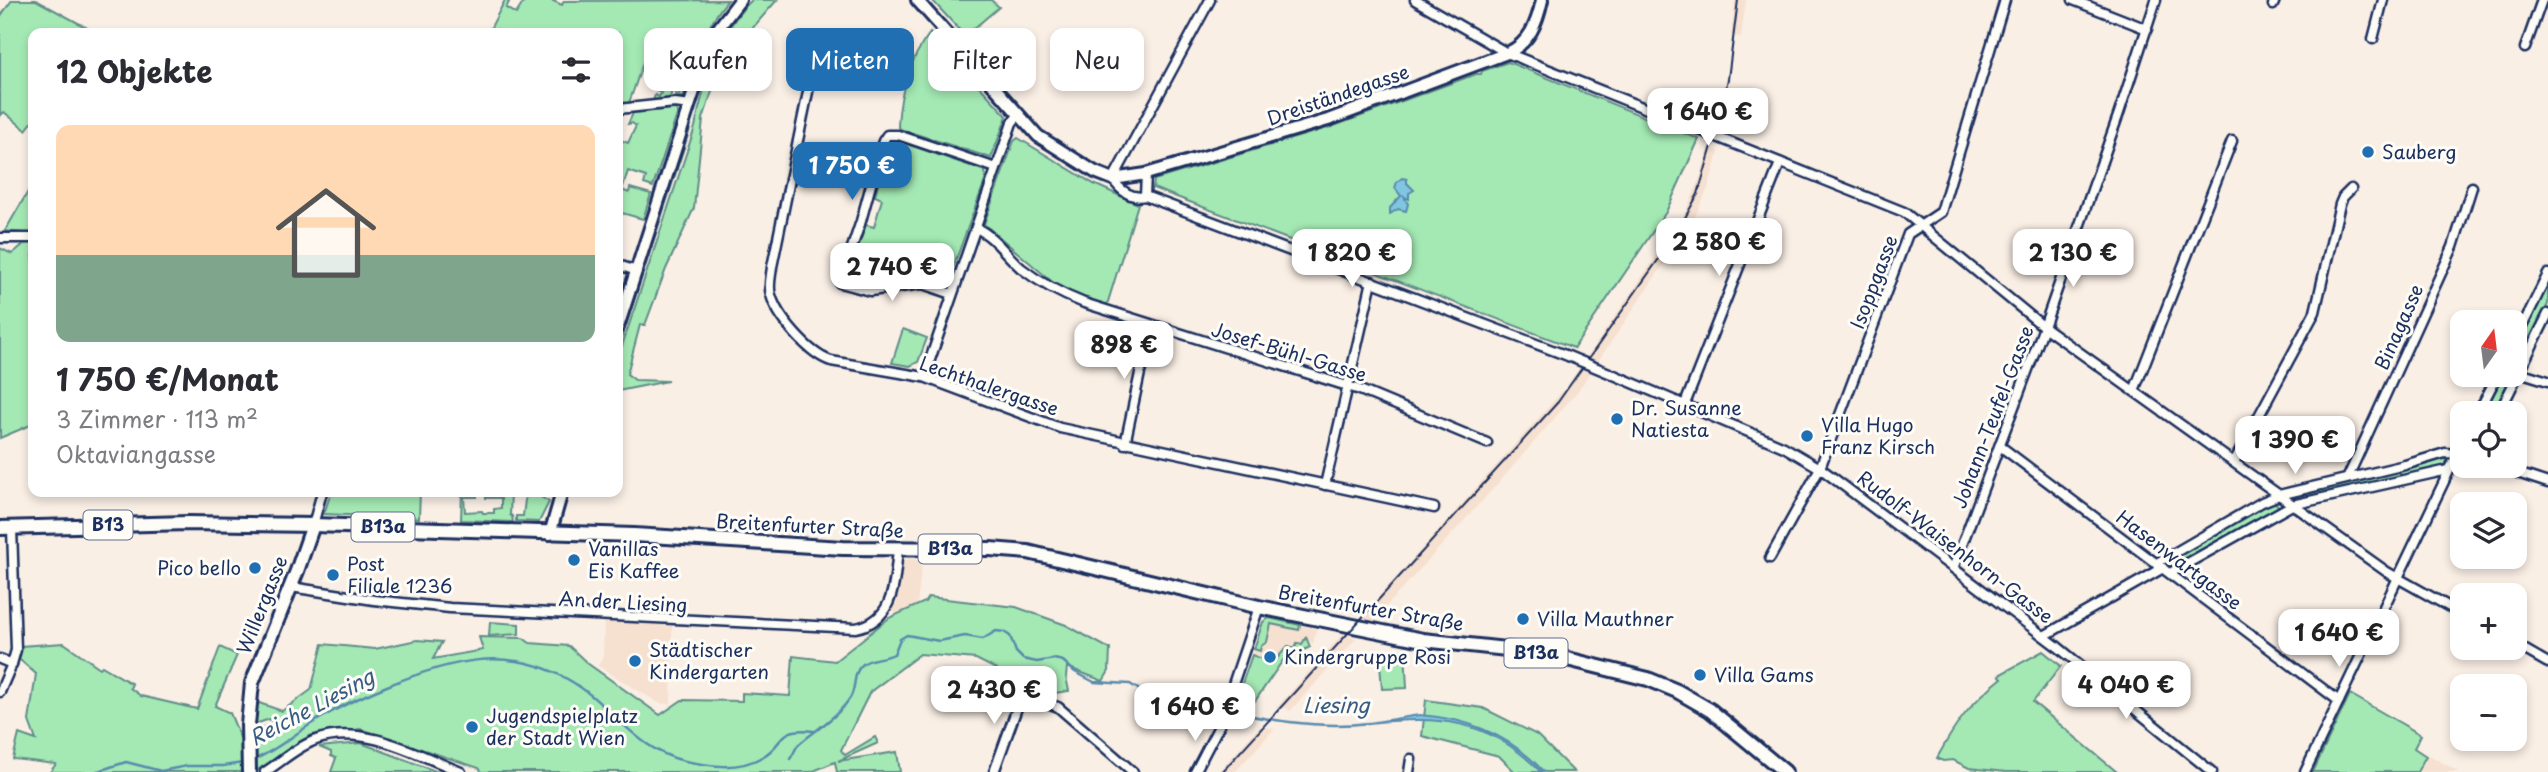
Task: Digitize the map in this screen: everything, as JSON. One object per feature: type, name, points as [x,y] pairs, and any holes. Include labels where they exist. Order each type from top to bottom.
[{"type":"main road","name":"Breitenfurter Straße","points":[[6,528],[188,523],[313,525],[634,536],[898,550],[964,548],[1028,552],[1259,607],[1423,640],[1543,653],[1648,679],[1677,691],[1710,710],[1785,772]]},
{"type":"main road","name":"Willergasse","points":[[249,772],[248,735],[252,683],[313,525]]},
{"type":"street","points":[[623,312],[712,40],[740,0]]},
{"type":"street","points":[[918,0],[1038,136],[1095,172],[1113,179],[1120,190],[1138,198],[1146,196],[1372,281],[1325,485]]},
{"type":"street","points":[[1113,179],[1210,0]]},
{"type":"street","points":[[1415,0],[1507,53],[1904,212],[2044,327],[2291,505],[2398,578],[2450,607]]},
{"type":"street","name":"Dreiständegasse","points":[[1113,179],[1146,174],[1328,120],[1518,49],[1535,26],[1542,0]]},
{"type":"street","name":"Isoppgasse","points":[[1770,558],[1820,468],[1908,234],[1941,212],[2005,0]]},
{"type":"street","points":[[2073,0],[2147,29]]},
{"type":"street","name":"Johann-Teufel-Gasse","points":[[1954,566],[2044,327],[2156,0]]},
{"type":"street","points":[[2373,39],[2383,0]]},
{"type":"street","points":[[2525,48],[2542,0]]},
{"type":"street","name":"Lechthalergasse","points":[[808,91],[772,267],[770,293],[775,308],[785,322],[826,359],[924,376],[1060,428],[1125,444],[1434,508]]},
{"type":"street","points":[[623,108],[675,103],[690,105]]},
{"type":"street","points":[[924,376],[1012,122],[1018,114]]},
{"type":"street","points":[[952,294],[926,285],[870,291],[840,283],[862,219],[883,141],[887,135],[898,135],[996,168]]},
{"type":"street","points":[[2134,391],[2232,141]]},
{"type":"street","points":[[1685,404],[1780,163]]},
{"type":"street","points":[[1146,174],[1146,196]]},
{"type":"street","name":"Binagasse","points":[[2348,477],[2453,247],[2472,187]]},
{"type":"street","points":[[2234,462],[2315,312],[2341,200],[2351,190]]},
{"type":"street","name":"Josef-Bühl-Gasse","points":[[976,228],[987,234],[1022,268],[1054,291],[1154,326],[1347,386],[1487,443]]},
{"type":"street","points":[[0,238],[28,238]]},
{"type":"street","points":[[623,267],[637,271]]},
{"type":"street","points":[[2527,317],[2548,274]]},
{"type":"street","name":"Rudolf-Waisenhorn-Gasse","points":[[1372,281],[1614,374],[1784,447],[1820,468],[1954,566],[2212,772]]},
{"type":"street","points":[[2527,356],[2548,314]]},
{"type":"street","points":[[1125,444],[1140,373],[1154,326]]},
{"type":"street","points":[[2527,374],[2548,381]]},
{"type":"street","name":"Hasenwartgasse","points":[[2000,446],[2339,701]]},
{"type":"street","points":[[2044,636],[2262,502],[2348,477],[2450,454]]},
{"type":"street","points":[[2305,772],[2450,468]]},
{"type":"street","points":[[2170,573],[2291,505],[2448,470]]},
{"type":"street","points":[[2527,476],[2548,483]]},
{"type":"street","name":"Willergasse","points":[[313,525],[321,497]]},
{"type":"street","points":[[550,534],[561,497]]},
{"type":"street","points":[[0,692],[16,650],[6,528]]},
{"type":"street","name":"An der Liesing","points":[[291,587],[459,609],[856,628],[875,621],[888,606],[898,550]]},
{"type":"street","points":[[1195,772],[1219,726],[1259,607]]},
{"type":"street","points":[[2527,651],[2548,663]]},
{"type":"street","points":[[0,659],[12,664]]},
{"type":"street","points":[[994,772],[1022,694],[1058,707],[1133,772]]},
{"type":"street","points":[[265,772],[313,741],[352,735],[384,742],[461,772]]},
{"type":"street","points":[[1409,772],[1410,760]]},
{"type":"shaded area","points":[[1735,0],[1746,0],[1741,37],[1731,35]]},
{"type":"shaded area","points":[[1709,148],[1719,151],[1708,188],[1693,221],[1577,392],[1372,622],[1359,619],[1568,385],[1683,217],[1698,184]]},
{"type":"shaded area","points":[[907,559],[922,560],[917,606],[898,614],[892,611],[898,596],[902,564]]},
{"type":"shaded area","name":"Kindergruppe Rosi","points":[[1269,618],[1316,629],[1313,644],[1308,640],[1306,643],[1310,647],[1306,651],[1283,660],[1255,701],[1238,695],[1263,622]]},
{"type":"shaded area","name":"Städtischer Kindergarten","points":[[604,622],[672,626],[671,704],[659,703],[598,666],[603,657]]},
{"type":"shaded area","points":[[1343,634],[1357,638],[1290,711],[1276,708]]},
{"type":"shaded area","points":[[1260,726],[1274,729],[1235,772],[1218,772]]},
{"type":"shaded area","points":[[2429,755],[2459,772],[2419,772]]},
{"type":"green space","points":[[12,0],[36,0],[87,28],[28,28],[26,130],[4,112],[0,116],[0,17]]},
{"type":"green space","points":[[505,0],[509,2],[506,8],[516,14],[525,0],[551,0],[562,5],[564,1],[728,0],[709,28],[644,28],[644,60],[629,103],[623,104],[623,28],[491,28]]},
{"type":"green space","points":[[752,0],[777,0],[752,28],[730,28]]},
{"type":"green space","points":[[932,0],[991,0],[999,7],[974,28],[958,28]]},
{"type":"green space","points":[[928,36],[928,91],[984,91],[1007,116],[991,158],[900,129],[898,125],[903,91],[914,91],[914,59]]},
{"type":"green space","points":[[1508,62],[1699,139],[1666,212],[1574,348],[1153,188],[1154,180],[1331,127]]},
{"type":"green space","points":[[656,91],[672,91],[670,98],[653,101],[655,95],[659,97],[661,93]]},
{"type":"green space","points":[[680,91],[685,91],[683,97],[675,98],[676,94],[679,95]]},
{"type":"green space","points":[[704,91],[712,91],[703,119],[694,208],[666,269],[645,325],[640,325],[627,374],[635,380],[668,381],[623,390],[623,343],[695,127]]},
{"type":"green space","points":[[675,109],[678,112],[653,187],[644,184],[646,177],[628,171],[623,187],[623,141],[628,143],[636,126],[628,124],[633,113]]},
{"type":"green space","points":[[689,125],[691,126],[623,335],[623,327]]},
{"type":"green space","points":[[1018,138],[1094,184],[1138,204],[1107,305],[1080,297],[1056,285],[984,224],[1014,141]]},
{"type":"green space","points":[[892,139],[985,171],[986,178],[947,284],[938,285],[921,280],[921,271],[883,277],[871,288],[855,282],[848,275],[866,225],[874,227],[882,199],[875,196],[888,143]]},
{"type":"green space","points":[[630,188],[651,194],[643,219],[623,213],[623,190],[629,193]]},
{"type":"green space","points":[[28,192],[28,233],[5,231]]},
{"type":"green space","points":[[28,243],[28,426],[0,438],[0,248],[12,254]]},
{"type":"green space","points":[[2548,283],[2548,304],[2527,347],[2527,325]]},
{"type":"green space","points":[[903,329],[927,338],[918,362],[910,366],[892,363]]},
{"type":"green space","points":[[2496,387],[2508,387],[2502,401],[2489,401]]},
{"type":"green space","points":[[2441,458],[2447,459],[2445,467],[2299,501],[2294,496]]},
{"type":"green space","points":[[329,497],[420,497],[419,518],[324,514]]},
{"type":"green space","points":[[462,497],[464,497],[465,512],[494,513],[494,509],[501,508],[501,498],[486,497],[511,497],[510,515],[513,522],[461,520]]},
{"type":"green space","points":[[525,497],[541,497],[549,502],[539,522],[516,521],[516,516],[523,516]]},
{"type":"green space","points":[[2272,501],[2279,506],[2277,509],[2172,567],[2167,566],[2167,561]]},
{"type":"green space","points":[[928,597],[1016,607],[1066,625],[1110,649],[1109,671],[1103,681],[1067,667],[1069,691],[1041,695],[976,659],[920,654],[870,692],[841,750],[845,755],[875,737],[878,743],[838,761],[897,752],[900,772],[837,772],[835,762],[811,772],[482,772],[479,768],[361,729],[311,736],[256,771],[255,730],[273,724],[270,719],[255,724],[256,702],[282,711],[311,690],[323,644],[375,649],[417,640],[442,642],[433,659],[483,650],[479,637],[523,638],[530,643],[569,646],[587,663],[660,715],[682,700],[742,701],[742,693],[790,696],[793,656],[835,661],[889,618],[925,602]]},
{"type":"green space","points":[[1269,618],[1300,625],[1299,630],[1271,624],[1267,642],[1261,646],[1260,651],[1254,649],[1263,622]]},
{"type":"green space","points":[[490,622],[519,624],[519,634],[489,636]]},
{"type":"green space","points":[[1306,637],[1310,647],[1283,660],[1255,701],[1238,695],[1252,655],[1273,663],[1288,646],[1295,648],[1297,643],[1302,644]]},
{"type":"green space","points":[[64,643],[100,668],[102,666],[132,684],[130,688],[141,696],[197,709],[220,647],[237,655],[215,706],[230,713],[241,740],[241,772],[50,772],[56,764],[13,759],[19,734],[36,740],[29,721],[36,674],[19,659],[20,646]]},
{"type":"green space","points":[[1405,650],[1407,688],[1382,689],[1379,651]]},
{"type":"green space","points":[[2043,651],[2061,666],[2033,702],[2117,772],[2005,772],[1969,768],[1953,760],[1943,761],[1937,758],[1965,714],[2002,678],[1999,675]]},
{"type":"green space","points":[[2350,694],[2421,735],[2414,748],[2426,756],[2417,772],[2313,772]]},
{"type":"green space","points":[[1426,700],[1483,708],[1537,735],[1574,772],[1515,772],[1499,756],[1422,736]]},
{"type":"green space","points":[[361,743],[438,772],[331,772],[336,758],[331,756],[331,752],[319,747]]},
{"type":"water","points":[[1402,178],[1407,179],[1407,183],[1414,190],[1409,193],[1409,199],[1404,197],[1408,204],[1406,211],[1398,209],[1390,214],[1390,208],[1401,196],[1395,188]]},
{"type":"water","name":"Liesing","points":[[1419,715],[1454,720],[1487,731],[1517,748],[1544,772],[1502,741],[1462,725],[1418,720],[1369,723]]},
{"type":"waterway","name":"Liesing","points":[[790,759],[798,745],[845,705],[852,694],[860,667],[870,660],[894,654],[900,639],[907,635],[939,641],[965,636],[983,639],[996,631],[1004,632],[1010,636],[1016,652],[1023,659],[1037,662],[1054,659],[1063,661],[1075,672],[1094,682],[1130,684],[1151,697],[1287,722],[1342,725],[1369,723]]},
{"type":"waterway","name":"Reiche Liesing","points":[[253,760],[367,694],[433,669],[478,660],[523,662],[569,680],[652,747],[685,761],[714,766],[743,764],[770,752],[783,737],[793,731],[814,731]]},
{"type":"waterway","name":"Reiche Liesing","points":[[95,772],[126,762],[161,771],[187,766],[243,763]]},
{"type":"tram line","points":[[1222,772],[1558,402],[1675,236],[1698,194],[1715,136],[1728,79],[1738,0]]},
{"type":"place","name":"Sauberg","points":[[2368,152]]},
{"type":"place","name":"Dr. Susanne Natiesta","points":[[1617,419]]},
{"type":"place","name":"Villa Hugo Franz Kirsch","points":[[1807,436]]},
{"type":"place","name":"Vanillas Eis Kaffee","points":[[574,560]]},
{"type":"place","name":"Pico bello","points":[[255,568]]},
{"type":"place","name":"Post Filiale 1236","points":[[333,575]]},
{"type":"place","name":"Villa Mauthner","points":[[1523,619]]},
{"type":"place","name":"Kindergruppe Rosi","points":[[1270,657]]},
{"type":"place","name":"Städtischer Kindergarten","points":[[635,661]]},
{"type":"place","name":"Villa Gams","points":[[1700,675]]},
{"type":"place","name":"Jugendspielplatz der Stadt Wien","points":[[472,727]]}]
